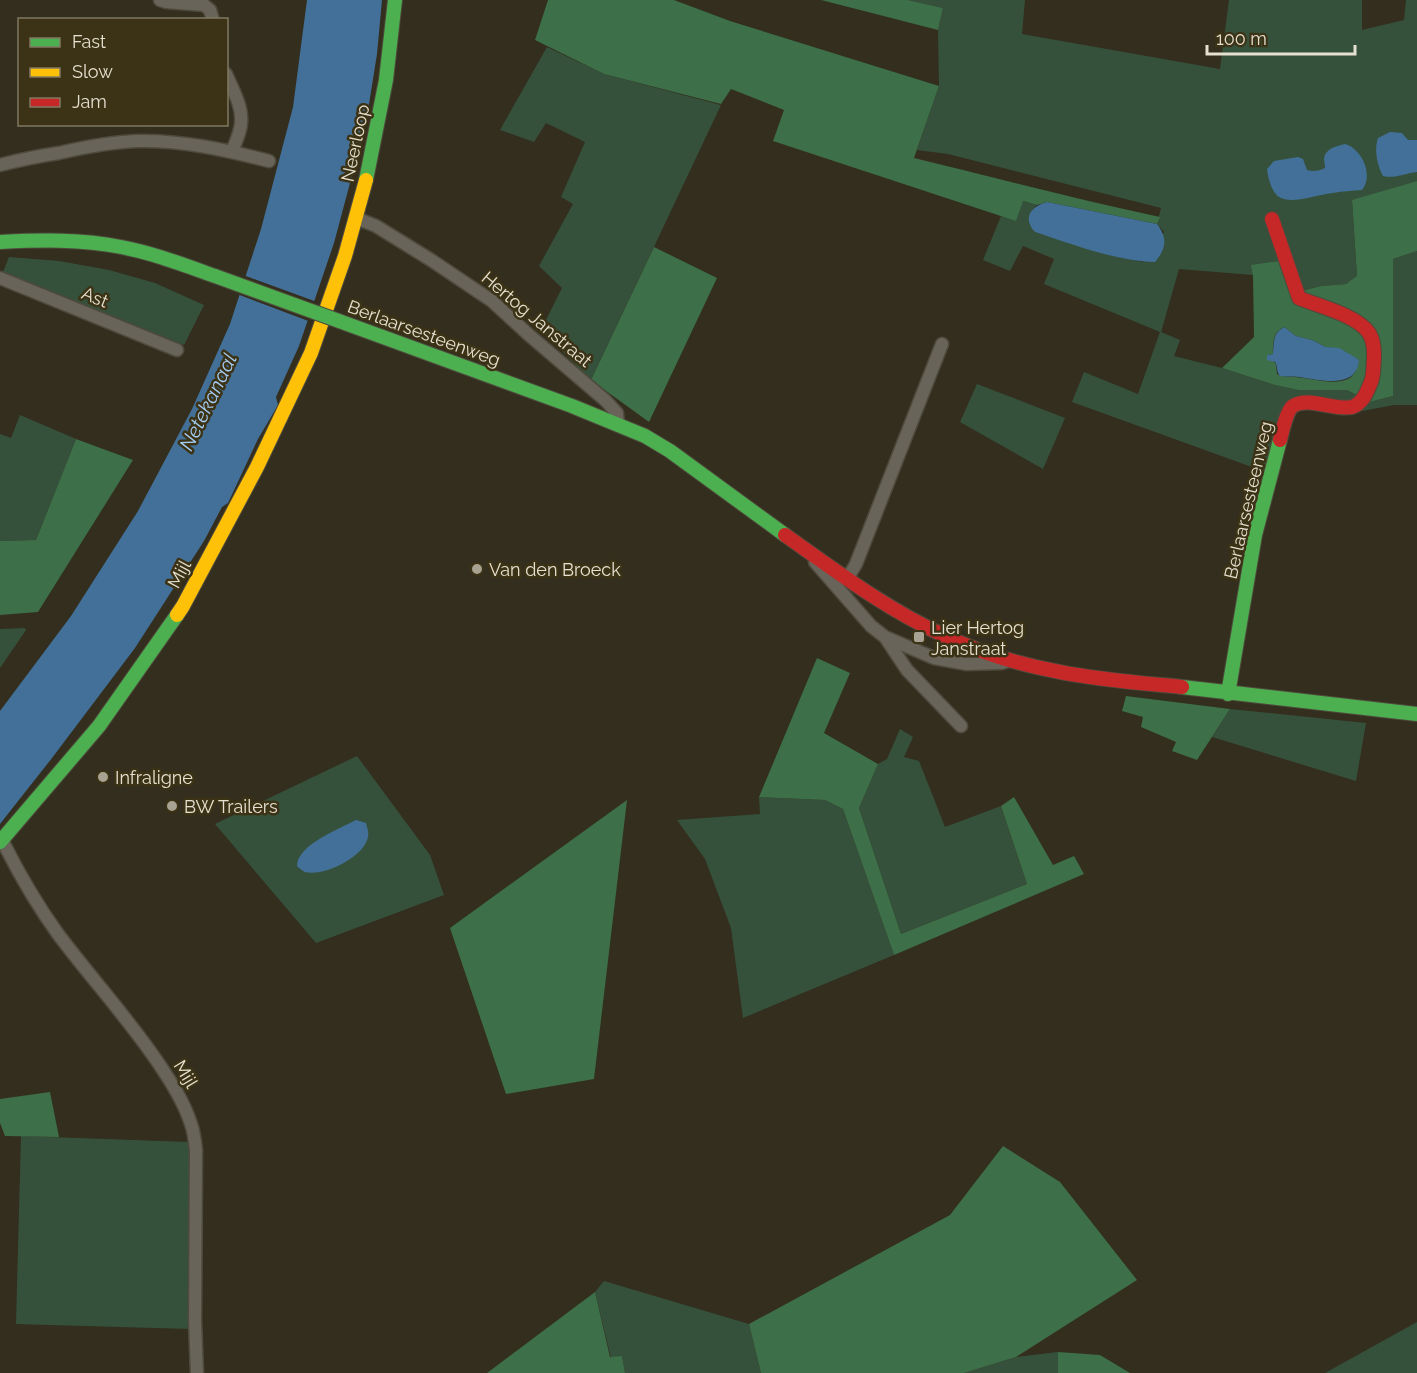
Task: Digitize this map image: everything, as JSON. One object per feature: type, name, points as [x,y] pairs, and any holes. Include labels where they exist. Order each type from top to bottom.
[{"type":"street","points":[[160,0],[204,5],[210,10],[212,18]]},
{"type":"street","name":"Neerloop","points":[[333,291],[369,168],[389,57],[394,0]]},
{"type":"street","points":[[228,79],[241,116],[239,133],[232,152]]},
{"type":"street","points":[[0,165],[100,145],[137,141],[168,142],[232,152],[269,162]]},
{"type":"street","name":"Hertog Janstraat","points":[[356,218],[376,226],[492,301],[605,400],[617,413],[618,424]]},
{"type":"street","name":"Berlaarsesteenweg","points":[[1228,694],[1255,535],[1290,408],[1296,404],[1346,408],[1355,406],[1360,403],[1366,393],[1373,376],[1374,346],[1369,333],[1348,317],[1299,298],[1272,219]]},
{"type":"street","name":"Berlaarsesteenweg","points":[[0,242],[54,242],[120,247],[177,262],[618,424],[670,451],[880,601],[916,622],[969,646],[1010,660],[1067,674],[1417,714]]},
{"type":"street","name":"Ast","points":[[0,278],[177,350]]},
{"type":"street","name":"Mijl","points":[[197,1373],[196,1150],[192,1125],[166,1074],[133,1028],[57,932],[1,841],[99,726],[183,606],[257,467],[311,353],[333,291]]},
{"type":"street","points":[[848,579],[860,554],[942,344]]},
{"type":"street","name":"Berlaarsesteenweg","points":[[802,547],[864,619],[885,637],[907,670],[961,726]]},
{"type":"street","name":"Berlaarsesteenweg","points":[[885,637],[934,658],[967,664],[1002,663],[1010,660]]},
{"type":"green space","points":[[548,0],[674,0],[730,21],[939,86],[914,158],[1160,217],[1157,224],[1047,202],[1037,205],[1023,201],[1016,221],[773,141],[784,110],[731,89],[721,104],[604,74],[535,40]]},
{"type":"green space","points":[[821,0],[908,0],[943,8],[938,30]]},
{"type":"green space","points":[[908,0],[1025,0],[1022,34],[1220,69],[1229,0],[1362,0],[1362,30],[1404,20],[1406,0],[1417,0],[1417,181],[1352,201],[1357,277],[1346,284],[1321,286],[1290,294],[1253,275],[1179,269],[1161,332],[1180,340],[1174,356],[1275,385],[1298,390],[1347,390],[1370,402],[1393,396],[1393,259],[1417,251],[1417,405],[1394,405],[1357,412],[1299,406],[1274,475],[1072,402],[1084,372],[1138,394],[1160,332],[1044,284],[1054,259],[1023,246],[1010,271],[983,260],[1001,216],[1016,220],[1022,201],[1037,205],[1032,210],[1035,232],[1143,262],[1164,232],[1157,224],[1161,208],[948,154],[917,150],[939,86],[938,30],[943,8]]},
{"type":"green space","points":[[547,47],[604,74],[721,105],[591,380],[541,330],[562,288],[539,266],[573,204],[561,197],[585,142],[546,123],[534,142],[500,130]]},
{"type":"green space","points":[[1417,181],[1417,251],[1393,259],[1393,396],[1370,402],[1347,390],[1298,390],[1222,368],[1254,337],[1251,265],[1280,261],[1290,294],[1321,286],[1346,284],[1357,276],[1352,200]],"holes":[[[1284,327],[1296,336],[1326,347],[1339,349],[1359,360],[1354,374],[1345,380],[1332,382],[1277,374],[1276,364],[1267,355],[1273,354],[1276,335]]]},
{"type":"green space","points":[[654,247],[717,278],[649,422],[591,380]]},
{"type":"green space","points":[[9,257],[59,261],[109,270],[155,283],[204,305],[184,345],[3,272]]},
{"type":"green space","points":[[977,384],[1065,418],[1043,469],[960,422]]},
{"type":"green space","points":[[20,415],[76,439],[36,540],[0,541],[0,434],[11,438]]},
{"type":"green space","points":[[76,439],[133,460],[38,612],[0,615],[0,541],[36,540]]},
{"type":"green space","points":[[25,628],[26,630],[0,668],[0,629]]},
{"type":"green space","points":[[817,658],[850,673],[824,733],[878,764],[859,808],[901,934],[1027,884],[1001,806],[1014,797],[1053,865],[1074,856],[1084,874],[894,955],[843,809],[825,800],[759,797]]},
{"type":"green space","points":[[1126,696],[1230,709],[1197,760],[1172,751],[1176,742],[1141,727],[1143,717],[1122,711]]},
{"type":"green space","points":[[1230,709],[1366,723],[1356,781],[1212,737]]},
{"type":"green space","points":[[900,729],[913,737],[904,757],[919,761],[945,827],[1001,806],[1027,884],[901,934],[859,808],[878,764],[887,759]]},
{"type":"green space","points":[[357,756],[430,855],[444,895],[316,943],[215,824]]},
{"type":"green space","points":[[759,797],[825,800],[843,809],[894,955],[743,1018],[731,928],[705,859],[677,820],[760,814]]},
{"type":"green space","points":[[627,800],[594,1079],[506,1094],[450,928]]},
{"type":"green space","points":[[50,1092],[59,1137],[5,1136],[0,1123],[0,1099]]},
{"type":"green space","points":[[21,1136],[189,1142],[190,1329],[16,1324]]},
{"type":"green space","points":[[1003,1146],[1060,1182],[1137,1280],[1016,1357],[964,1373],[761,1373],[749,1324],[950,1215]]},
{"type":"green space","points":[[604,1281],[749,1324],[761,1373],[625,1373],[622,1356],[611,1358],[595,1292]]},
{"type":"green space","points":[[595,1292],[610,1357],[622,1356],[625,1373],[487,1373]]},
{"type":"green space","points":[[1417,1322],[1417,1373],[1325,1373]]},
{"type":"green space","points":[[1058,1352],[1058,1373],[964,1373],[1016,1357]]},
{"type":"green space","points":[[1058,1352],[1100,1355],[1130,1373],[1058,1373]]},
{"type":"water","name":"Netekanaal","points":[[307,0],[382,0],[377,54],[366,123],[334,243],[299,346],[276,397],[278,405],[258,439],[228,503],[222,507],[204,541],[135,648],[0,824],[0,711],[71,616],[138,511],[192,409],[230,324],[261,229],[293,107]]},
{"type":"water","points":[[1390,132],[1402,133],[1408,140],[1417,140],[1417,172],[1383,176],[1376,147],[1378,138]]},
{"type":"water","points":[[1345,144],[1357,151],[1364,163],[1367,177],[1362,190],[1293,200],[1286,200],[1275,193],[1269,181],[1267,169],[1274,161],[1298,157],[1303,159],[1307,170],[1318,170],[1325,168],[1324,158],[1327,152]]},
{"type":"water","points":[[1047,202],[1157,224],[1164,239],[1162,253],[1155,262],[1125,259],[1035,232],[1029,222],[1030,213],[1037,206]]},
{"type":"water","points":[[1284,327],[1296,336],[1326,347],[1339,348],[1353,356],[1359,360],[1357,369],[1352,376],[1336,381],[1280,376],[1275,362],[1267,360],[1267,355],[1273,354],[1276,335]]},
{"type":"water","points":[[356,820],[366,823],[368,830],[365,844],[359,852],[342,864],[322,871],[305,872],[297,866],[299,858],[311,845]]},
{"type":"pier","points":[[243,275],[317,302],[311,322],[237,294]]},
{"type":"traffic: fast","points":[[366,180],[386,80],[395,0]]},
{"type":"traffic: fast","points":[[0,242],[61,241],[106,244],[157,256],[215,276]]},
{"type":"traffic: fast","points":[[215,276],[339,321]]},
{"type":"traffic: fast","points":[[339,321],[572,406],[645,436],[670,451],[785,535]]},
{"type":"traffic: fast","points":[[1228,694],[1255,535],[1280,440]]},
{"type":"traffic: fast","points":[[0,842],[99,726],[177,615]]},
{"type":"traffic: fast","points":[[1182,687],[1417,714]]},
{"type":"traffic: slow","points":[[177,615],[257,467],[311,353],[345,256],[366,180]]},
{"type":"traffic: jam","points":[[1272,219],[1299,298],[1356,321],[1369,333],[1374,352],[1372,379],[1359,403],[1345,408],[1299,403],[1291,408],[1280,440]]},
{"type":"traffic: jam","points":[[785,535],[881,601],[922,625],[971,647],[1016,662],[1060,672],[1182,687]]},
{"type":"place","name":"Van den Broeck","points":[[477,569]]},
{"type":"place","name":"Lier Hertog Janstraat","points":[[919,637]]},
{"type":"place","name":"Infraligne","points":[[103,777]]},
{"type":"place","name":"BW Trailers","points":[[172,806]]}]
